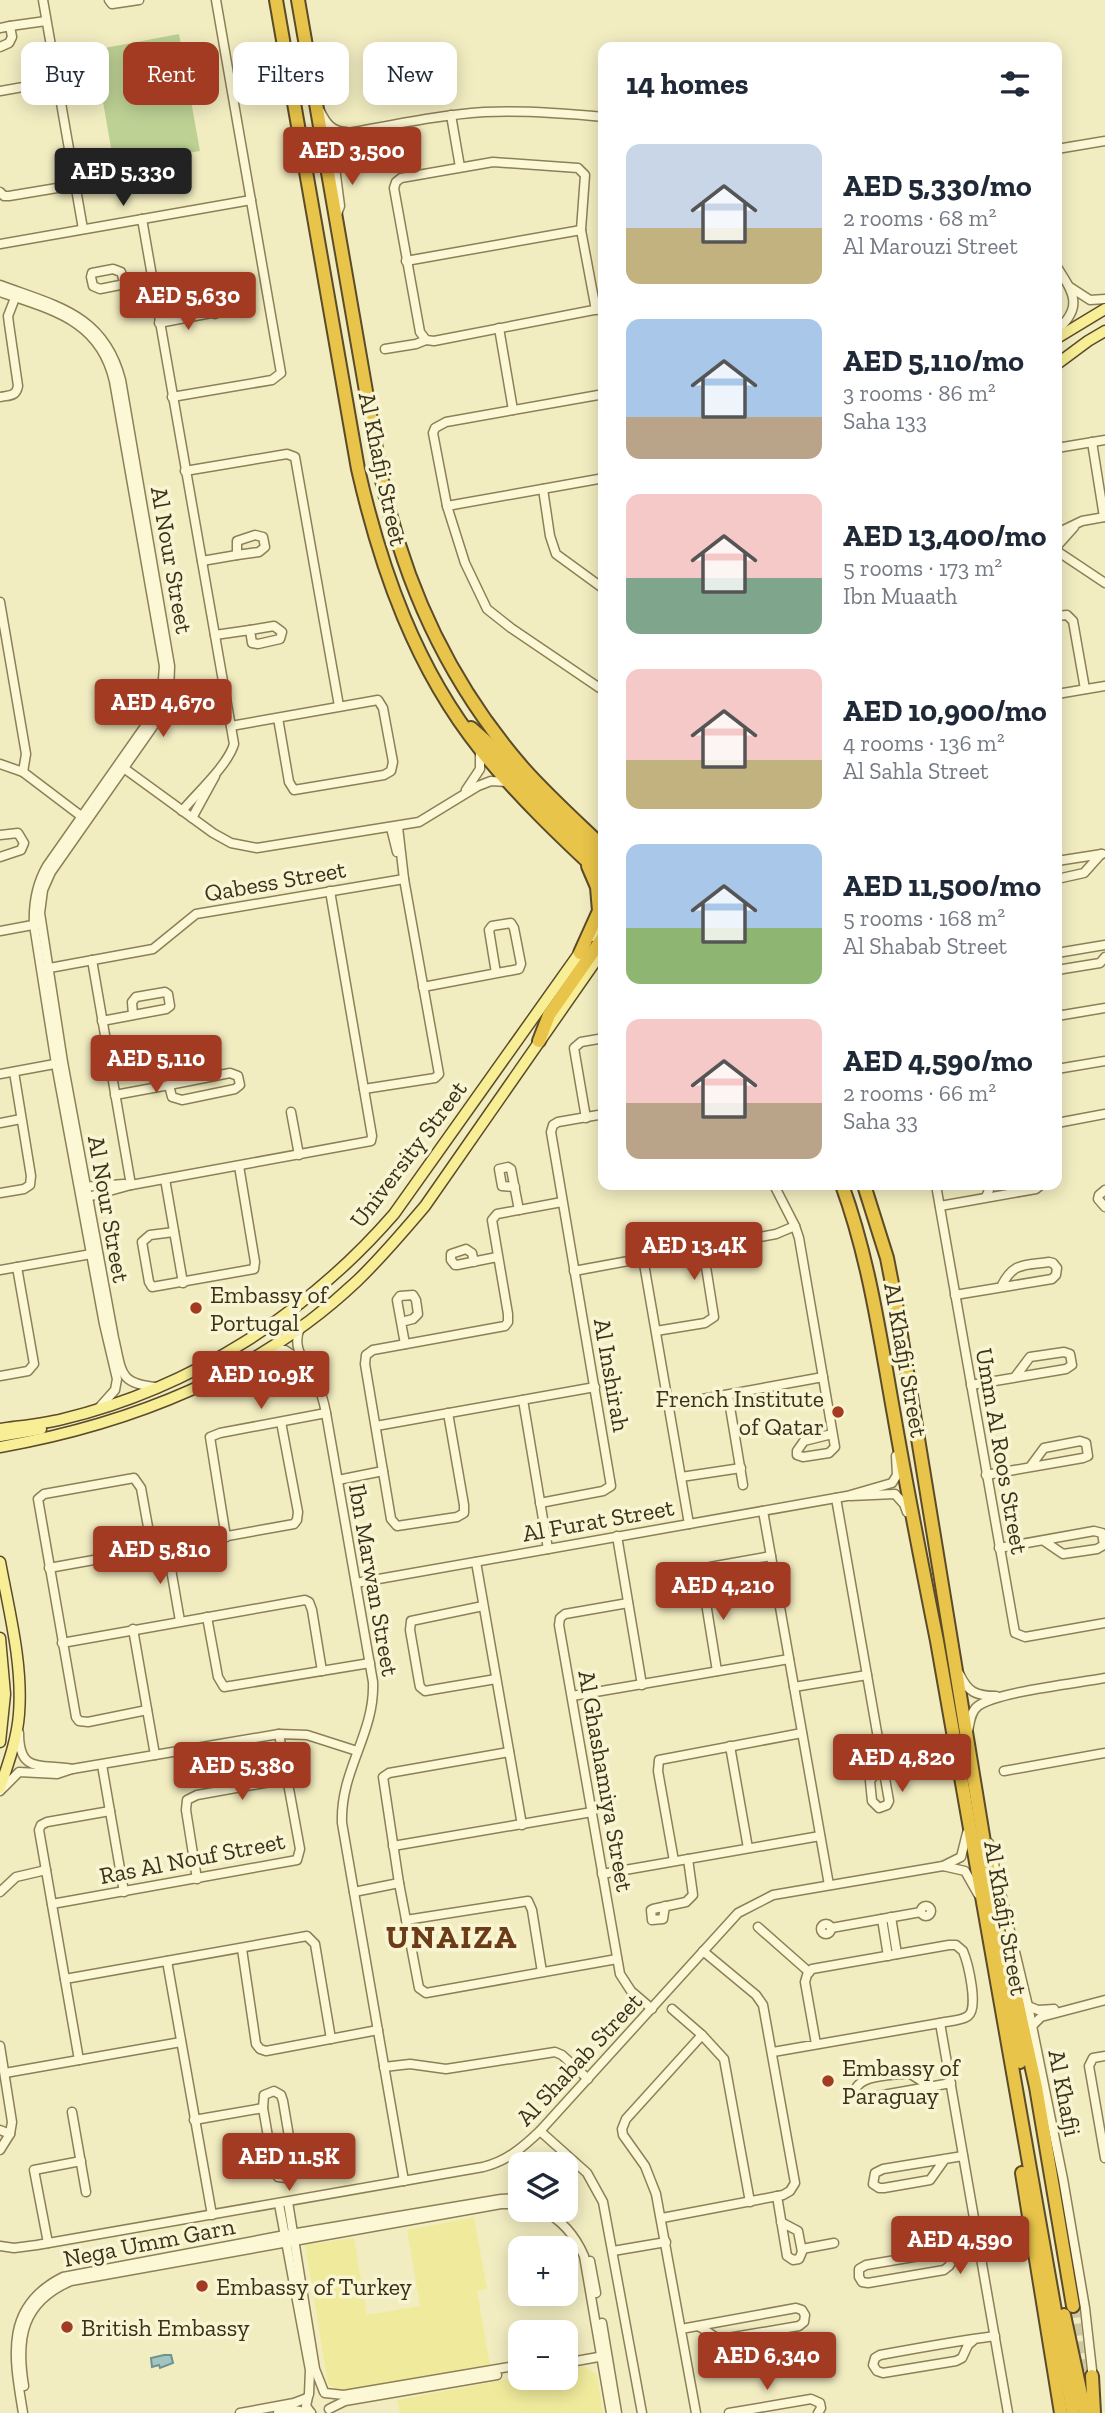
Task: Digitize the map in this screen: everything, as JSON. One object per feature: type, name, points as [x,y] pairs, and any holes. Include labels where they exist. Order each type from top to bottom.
[{"type":"highway","name":"Al Khafji Street","points":[[276,0],[312,214],[366,505],[384,569],[404,619],[437,684],[459,720],[507,782],[598,871]]},
{"type":"highway","name":"Al Khafji Street","points":[[299,0],[305,42]]},
{"type":"highway","name":"Al Khafji Street","points":[[315,105],[386,500],[397,540],[423,611],[449,663],[491,729],[526,771],[598,842]]},
{"type":"highway","points":[[459,720],[483,738],[534,795],[598,857]]},
{"type":"highway","points":[[589,833],[598,837]]},
{"type":"highway","points":[[585,859],[597,887],[598,899]]},
{"type":"highway","points":[[580,953],[598,913]]},
{"type":"highway","points":[[539,1041],[549,1015],[598,945]]},
{"type":"highway","name":"Al Khafji Street","points":[[844,1190],[867,1263],[914,1529],[937,1641],[1001,2010],[1078,2407]]},
{"type":"highway","name":"Al Khafji Street","points":[[866,1190],[890,1272],[1078,2407]]},
{"type":"highway","points":[[992,1884],[1036,2087],[1073,2306]]},
{"type":"highway","points":[[1001,2010],[1005,2063],[1059,2413]]},
{"type":"highway","points":[[1092,2376],[1094,2413]]},
{"type":"main road","points":[[1062,335],[1105,309]]},
{"type":"main road","points":[[1062,360],[1105,331]]},
{"type":"main road","name":"University Street","points":[[0,1429],[61,1419],[98,1409],[185,1375],[271,1326],[299,1305],[373,1238],[409,1195],[598,928]]},
{"type":"main road","name":"University Street","points":[[0,1447],[71,1433],[132,1415],[209,1381],[264,1351],[356,1282],[392,1246],[425,1206],[598,958]]},
{"type":"main road","points":[[0,1436],[74,1422],[86,1412]]},
{"type":"main road","points":[[0,1454],[14,1444]]},
{"type":"main road","points":[[0,1562],[18,1668],[19,1705],[11,1754],[0,1790]]},
{"type":"main road","points":[[0,1638],[5,1694],[0,1742]]},
{"type":"street","points":[[43,0],[50,42]]},
{"type":"street","points":[[109,0],[117,4],[139,0]]},
{"type":"street","points":[[173,397],[272,380],[281,373],[216,0]]},
{"type":"street","points":[[0,28],[46,21]]},
{"type":"street","points":[[0,47],[11,41],[10,26]]},
{"type":"street","points":[[0,91],[21,87]]},
{"type":"street","points":[[61,105],[83,229]]},
{"type":"street","points":[[318,105],[328,126],[349,133]]},
{"type":"street","points":[[334,216],[340,206],[332,144],[335,139],[349,133],[451,115],[523,111],[598,117]]},
{"type":"street","points":[[451,115],[460,167]]},
{"type":"street","points":[[1062,148],[1105,141]]},
{"type":"street","points":[[426,340],[420,332],[394,188],[401,178],[493,162],[583,170],[585,175],[581,230],[598,301]]},
{"type":"street","points":[[0,192],[9,197],[75,185]]},
{"type":"street","points":[[0,243],[251,200]]},
{"type":"street","points":[[142,219],[234,744],[192,818]]},
{"type":"street","points":[[406,261],[581,230]]},
{"type":"street","points":[[1062,275],[1074,303],[1073,311],[1062,326]]},
{"type":"street","points":[[125,284],[152,279]]},
{"type":"street","name":"Al Nour Street","points":[[0,285],[80,317],[100,334],[110,349],[121,380],[146,547],[164,680],[155,712],[122,766],[84,818],[47,881],[37,925],[84,1198],[114,1338],[124,1374],[133,1384],[156,1387]]},
{"type":"street","points":[[1069,286],[1090,300],[1105,299]]},
{"type":"street","name":"Al Nour Street","points":[[0,292],[69,318],[94,338],[104,352],[114,381],[146,547]]},
{"type":"street","points":[[3,396],[15,388],[8,316],[15,298]]},
{"type":"street","points":[[385,349],[598,309]]},
{"type":"street","points":[[159,323],[211,313]]},
{"type":"street","points":[[499,328],[513,410]]},
{"type":"street","points":[[598,395],[446,422],[434,430],[447,506],[465,563],[486,609],[598,687]]},
{"type":"street","points":[[1062,447],[1105,439]]},
{"type":"street","points":[[1062,531],[1082,521],[1104,517],[1092,442]]},
{"type":"street","points":[[185,471],[287,454],[295,457],[339,706]]},
{"type":"street","points":[[447,506],[598,479]]},
{"type":"street","points":[[543,489],[550,536],[556,554],[598,585]]},
{"type":"street","points":[[1062,541],[1082,521]]},
{"type":"street","points":[[1062,552],[1105,583]]},
{"type":"street","points":[[202,561],[237,555]]},
{"type":"street","points":[[0,602],[27,760],[23,772]]},
{"type":"street","points":[[1062,616],[1067,615],[1073,621],[1085,689]]},
{"type":"street","points":[[215,635],[250,630]]},
{"type":"street","points":[[1062,693],[1105,686]]},
{"type":"street","points":[[231,726],[374,700],[380,702],[393,762],[391,771],[384,775],[294,790],[289,782],[278,718]]},
{"type":"street","points":[[461,795],[478,774],[480,749]]},
{"type":"street","points":[[0,764],[23,772],[84,818]]},
{"type":"street","points":[[122,766],[182,811],[231,843],[257,849],[395,827],[425,819],[486,782],[507,782]]},
{"type":"street","points":[[182,811],[216,774]]},
{"type":"street","points":[[364,1089],[435,1078],[439,1074],[395,827]]},
{"type":"street","points":[[0,835],[15,833],[21,836],[23,847],[0,854]]},
{"type":"street","points":[[1062,860],[1103,854]]},
{"type":"street","points":[[1062,878],[1084,873],[1103,854]]},
{"type":"street","name":"Qabess Street","points":[[44,969],[158,947],[196,914],[404,878]]},
{"type":"street","points":[[84,1198],[165,1178],[371,1141],[330,891]]},
{"type":"street","points":[[423,987],[496,974],[517,970],[521,966],[511,923],[492,926],[489,930],[496,974]]},
{"type":"street","points":[[0,931],[37,925]]},
{"type":"street","points":[[1062,952],[1105,945]]},
{"type":"street","points":[[1062,969],[1100,963],[1105,957]]},
{"type":"street","points":[[92,960],[131,1185]]},
{"type":"street","points":[[102,1021],[133,1016],[168,1008],[168,994],[165,992],[136,997],[132,1002],[133,1016]]},
{"type":"street","points":[[1062,1015],[1105,1008]]},
{"type":"street","points":[[586,1118],[574,1048],[581,1042],[598,1039]]},
{"type":"street","points":[[1062,1068],[1105,1061]]},
{"type":"street","points":[[0,1074],[60,1063]]},
{"type":"street","points":[[0,1193],[24,1189],[30,1185],[31,1176],[14,1072]]},
{"type":"street","points":[[115,1095],[230,1073],[238,1076],[240,1080],[240,1085],[235,1090],[182,1100],[172,1097],[169,1085]]},
{"type":"street","points":[[291,1112],[299,1155]]},
{"type":"street","points":[[1062,1122],[1105,1114]]},
{"type":"street","name":"Al Inshirah","points":[[540,1503],[603,1491],[611,1486],[551,1137],[551,1127],[558,1122],[598,1115]]},
{"type":"street","points":[[0,1123],[21,1119]]},
{"type":"street","points":[[174,1232],[146,1237],[142,1242],[152,1287],[247,1272],[255,1266],[239,1166]]},
{"type":"street","points":[[165,1178],[183,1283]]},
{"type":"street","points":[[82,1187],[131,1185]]},
{"type":"street","points":[[514,1187],[519,1210]]},
{"type":"street","points":[[777,1190],[795,1226],[835,1447],[832,1452],[803,1457],[797,1455],[804,1441],[832,1434]]},
{"type":"street","name":"Umm Al Roos Street","points":[[937,1190],[1016,1634],[1025,1637],[1105,1623]]},
{"type":"street","points":[[986,1197],[989,1190]]},
{"type":"street","points":[[940,1206],[1030,1190]]},
{"type":"street","points":[[1105,1190],[1098,1199],[1105,1207]]},
{"type":"street","points":[[448,1413],[465,1510],[461,1516],[394,1525],[365,1357],[370,1351],[506,1325],[508,1314],[492,1220],[497,1214],[562,1202]]},
{"type":"street","points":[[574,1270],[776,1234],[795,1226]]},
{"type":"street","points":[[656,1331],[705,1323],[714,1317],[703,1248]]},
{"type":"street","points":[[0,1270],[95,1253]]},
{"type":"street","name":"Al Nour Street","points":[[95,1253],[104,1324],[117,1383],[113,1394],[98,1409]]},
{"type":"street","points":[[474,1262],[497,1258]]},
{"type":"street","points":[[643,1258],[689,1524]]},
{"type":"street","points":[[956,1295],[1052,1279],[1057,1268],[1053,1262],[1016,1267],[1007,1274],[1001,1287]]},
{"type":"street","points":[[0,1376],[28,1371],[34,1364],[17,1267]]},
{"type":"street","points":[[401,1322],[405,1344]]},
{"type":"street","name":"Ibn Marwan Street","points":[[302,1325],[296,1341],[302,1361],[320,1391],[326,1413],[373,1682],[373,1706],[342,1793],[341,1807],[404,2181]]},
{"type":"street","points":[[264,1351],[285,1350],[302,1361]]},
{"type":"street","points":[[971,1385],[1070,1368],[1072,1357],[1064,1352],[1030,1357],[1014,1377]]},
{"type":"street","points":[[669,1405],[822,1377]]},
{"type":"street","points":[[376,1426],[595,1387]]},
{"type":"street","points":[[728,1395],[743,1485]]},
{"type":"street","points":[[523,1400],[548,1549]]},
{"type":"street","points":[[226,1537],[211,1437],[326,1413]]},
{"type":"street","points":[[49,1568],[286,1527],[296,1522],[298,1512],[281,1422]]},
{"type":"street","name":"Al Furat Street","points":[[847,1496],[865,1489],[886,1486],[895,1479],[895,1422]]},
{"type":"street","points":[[986,1475],[1083,1458],[1088,1456],[1088,1447],[1080,1441],[1044,1448],[1030,1466]]},
{"type":"street","points":[[681,1477],[741,1468]]},
{"type":"street","points":[[338,1480],[383,1471]]},
{"type":"street","points":[[147,1710],[88,1722],[79,1721],[74,1712],[38,1503],[40,1497],[44,1494],[134,1478],[140,1483],[152,1549]]},
{"type":"street","name":"Al Furat Street","points":[[356,1583],[847,1496],[895,1494],[904,1503],[914,1529]]},
{"type":"street","points":[[836,1498],[889,1801],[885,1807],[879,1808],[872,1801],[869,1785],[871,1777],[882,1763]]},
{"type":"street","points":[[763,1511],[829,1885]]},
{"type":"street","points":[[999,1548],[1094,1531],[1102,1533],[1104,1545],[1097,1549],[1063,1554],[1044,1541]]},
{"type":"street","points":[[617,1536],[642,1685]]},
{"type":"street","points":[[167,1546],[180,1621]]},
{"type":"street","points":[[717,1671],[701,1572],[710,1567],[771,1556]]},
{"type":"street","points":[[476,1562],[522,1825]]},
{"type":"street","points":[[62,1643],[305,1600],[311,1606],[322,1671]]},
{"type":"street","name":"Al Ghashamiya Street","points":[[628,1603],[565,1614],[560,1618],[559,1625],[617,1959],[624,1983],[652,2008]]},
{"type":"street","points":[[483,1606],[411,1621],[410,1630],[419,1682],[425,1691],[496,1679]]},
{"type":"street","points":[[207,1617],[218,1677],[220,1685],[224,1687],[370,1663]]},
{"type":"street","points":[[133,1629],[155,1755]]},
{"type":"street","points":[[572,1696],[789,1659]]},
{"type":"street","points":[[956,1666],[967,1688],[977,1695],[1006,1696]]},
{"type":"street","points":[[794,1687],[867,1675]]},
{"type":"street","points":[[967,1739],[974,1710],[983,1703],[1006,1696],[1105,1678]]},
{"type":"street","points":[[17,1725],[20,1752],[28,1763],[41,1767],[72,1769]]},
{"type":"street","points":[[674,1861],[658,1762],[664,1758],[802,1733]]},
{"type":"street","points":[[0,1790],[19,1772],[57,1774],[72,1769],[279,1734],[302,1734],[357,1751]]},
{"type":"street","name":"Ras Al Nouf Street","points":[[52,1904],[297,1860],[300,1849],[279,1734]]},
{"type":"street","points":[[730,1746],[748,1848]]},
{"type":"street","points":[[509,1752],[385,1774],[382,1781],[417,1983],[423,1993],[617,1959]]},
{"type":"street","points":[[1004,1771],[1105,1754]]},
{"type":"street","points":[[102,1765],[124,1892]]},
{"type":"street","points":[[197,1879],[186,1810],[187,1800],[197,1795],[287,1779]]},
{"type":"street","points":[[79,2060],[39,1833],[41,1825],[110,1811]]},
{"type":"street","points":[[393,1846],[592,1812]]},
{"type":"street","name":"Al Khafji","points":[[982,1821],[1000,1882],[1032,2026],[1085,2308],[1092,2376],[1100,2413]]},
{"type":"street","points":[[943,1866],[961,1857],[968,1823]]},
{"type":"street","points":[[602,1874],[820,1836]]},
{"type":"street","points":[[665,1906],[686,1902],[693,1895],[688,1859]]},
{"type":"street","points":[[943,1866],[965,1871],[982,1904]]},
{"type":"street","name":"Al Shabab Street","points":[[0,2246],[20,2247],[48,2243],[491,2165],[520,2150],[540,2132],[738,1913],[773,1895],[943,1866]]},
{"type":"street","points":[[0,1892],[16,1877],[46,1870]]},
{"type":"street","points":[[354,1892],[399,1883]]},
{"type":"street","points":[[406,1920],[528,1901],[532,1910],[542,1972]]},
{"type":"street","points":[[831,1928],[921,1912]]},
{"type":"street","points":[[886,1918],[893,1955]]},
{"type":"street","points":[[758,1927],[809,1972]]},
{"type":"street","points":[[65,1979],[305,1936],[312,1939],[316,1949],[331,2039]]},
{"type":"street","points":[[773,2052],[965,2018],[973,2010],[973,2000],[963,1951],[960,1947],[949,1944],[809,1972],[805,1982],[816,2044]]},
{"type":"street","points":[[242,1949],[257,2047],[266,2051],[377,2030]]},
{"type":"street","points":[[662,2218],[777,2196],[790,2191],[795,2183],[773,2052],[761,2002],[704,1951]]},
{"type":"street","points":[[167,1961],[212,2215]]},
{"type":"street","points":[[1032,2026],[1041,2017],[1105,2000]]},
{"type":"street","points":[[1028,2006],[1042,2011],[1082,2008]]},
{"type":"street","points":[[672,2009],[720,2053],[726,2066],[750,2202]]},
{"type":"street","points":[[940,2023],[1008,2413]]},
{"type":"street","points":[[696,2413],[662,2218],[650,2175],[640,2156],[623,2135],[623,2125],[702,2035]]},
{"type":"street","points":[[5,2073],[181,2042]]},
{"type":"street","points":[[0,2046],[12,2116],[10,2134],[0,2150]]},
{"type":"street","points":[[384,2067],[410,2064],[446,2069],[555,2052],[562,2055],[588,2079]]},
{"type":"street","points":[[1104,2152],[1089,2066],[1093,2059],[1105,2056]]},
{"type":"street","points":[[918,2085],[912,2074],[905,2074],[863,2081],[856,2085],[855,2091],[862,2099],[918,2085],[931,2087],[951,2083]]},
{"type":"street","points":[[277,2092],[282,2097],[294,2166],[293,2174],[286,2178],[278,2177],[274,2171],[262,2108],[262,2098],[266,2093],[277,2092]]},
{"type":"street","points":[[194,2120],[262,2108]]},
{"type":"street","points":[[72,2112],[86,2192]]},
{"type":"street","points":[[0,2130],[10,2134]]},
{"type":"street","points":[[540,2132],[579,2165],[594,2182],[603,2202],[642,2413]]},
{"type":"street","points":[[945,2159],[933,2178],[926,2182],[880,2189],[873,2184],[877,2171],[945,2159],[963,2156]]},
{"type":"street","points":[[48,2243],[34,2170],[81,2161]]},
{"type":"street","points":[[929,2162],[937,2171]]},
{"type":"street","points":[[777,2196],[781,2222],[788,2257],[799,2259],[802,2249],[797,2229],[781,2222]]},
{"type":"street","name":"Nega Umm Garn","points":[[26,2413],[20,2359],[21,2338],[32,2311],[52,2290],[71,2281],[508,2199]]},
{"type":"street","points":[[283,2203],[310,2370],[306,2406],[311,2413]]},
{"type":"street","name":"Nega Umm Garn","points":[[289,2238],[508,2204]]},
{"type":"street","points":[[559,2222],[566,2227],[580,2247],[617,2413]]},
{"type":"street","points":[[569,2222],[586,2248],[611,2413]]},
{"type":"street","points":[[289,2238],[315,2369],[331,2402],[327,2412]]},
{"type":"street","points":[[613,2251],[666,2242]]},
{"type":"street","points":[[802,2249],[834,2243]]},
{"type":"street","points":[[959,2250],[949,2266],[940,2271],[868,2283],[862,2282],[859,2277],[859,2269],[866,2266],[979,2246]]},
{"type":"street","points":[[944,2252],[953,2259]]},
{"type":"street","points":[[681,2329],[717,2322],[796,2308],[806,2315],[799,2326],[722,2339],[697,2326]]},
{"type":"street","points":[[710,2333],[717,2322]]},
{"type":"street","points":[[975,2339],[964,2356],[956,2361],[883,2373],[877,2371],[873,2365],[875,2358],[880,2355],[961,2341],[995,2336]]},
{"type":"street","points":[[961,2341],[967,2348]]},
{"type":"street","points":[[578,2358],[604,2353]]},
{"type":"street","points":[[240,2413],[294,2403],[316,2391],[344,2395],[508,2367]]},
{"type":"street","points":[[327,2412],[345,2402],[508,2373]]},
{"type":"street","points":[[730,2413],[811,2399],[820,2403],[818,2413]]},
{"type":"street","points":[[278,2413],[298,2410],[311,2413]]},
{"type":"green space","points":[[179,34],[180,42],[136,42]]},
{"type":"green space","points":[[123,45],[123,105],[192,105],[200,151],[114,165],[104,105],[109,105],[109,47]]},
{"type":"sand","points":[[474,2217],[487,2289],[477,2291],[490,2365],[339,2391],[328,2384],[305,2245],[354,2238],[367,2315],[420,2306],[407,2230]]},
{"type":"sand","points":[[584,2366],[597,2375],[603,2413],[400,2413],[397,2400],[508,2379],[508,2390],[578,2390],[578,2367]]},
{"type":"water","points":[[171,2355],[173,2363],[160,2368],[159,2365],[152,2367],[151,2358]]},
{"type":"tunnel","points":[[1073,2306],[1081,2378]]},
{"type":"place","name":"Embassy of Portugal","points":[[196,1308]]},
{"type":"place","name":"French Institute of Qatar","points":[[838,1412]]},
{"type":"place","name":"Embassy of Paraguay","points":[[828,2081]]},
{"type":"place","name":"Embassy of Turkey","points":[[202,2286]]},
{"type":"place","name":"British Embassy","points":[[67,2327]]},
{"type":"district","name":"UNAIZA","points":[[452,1937]]}]
